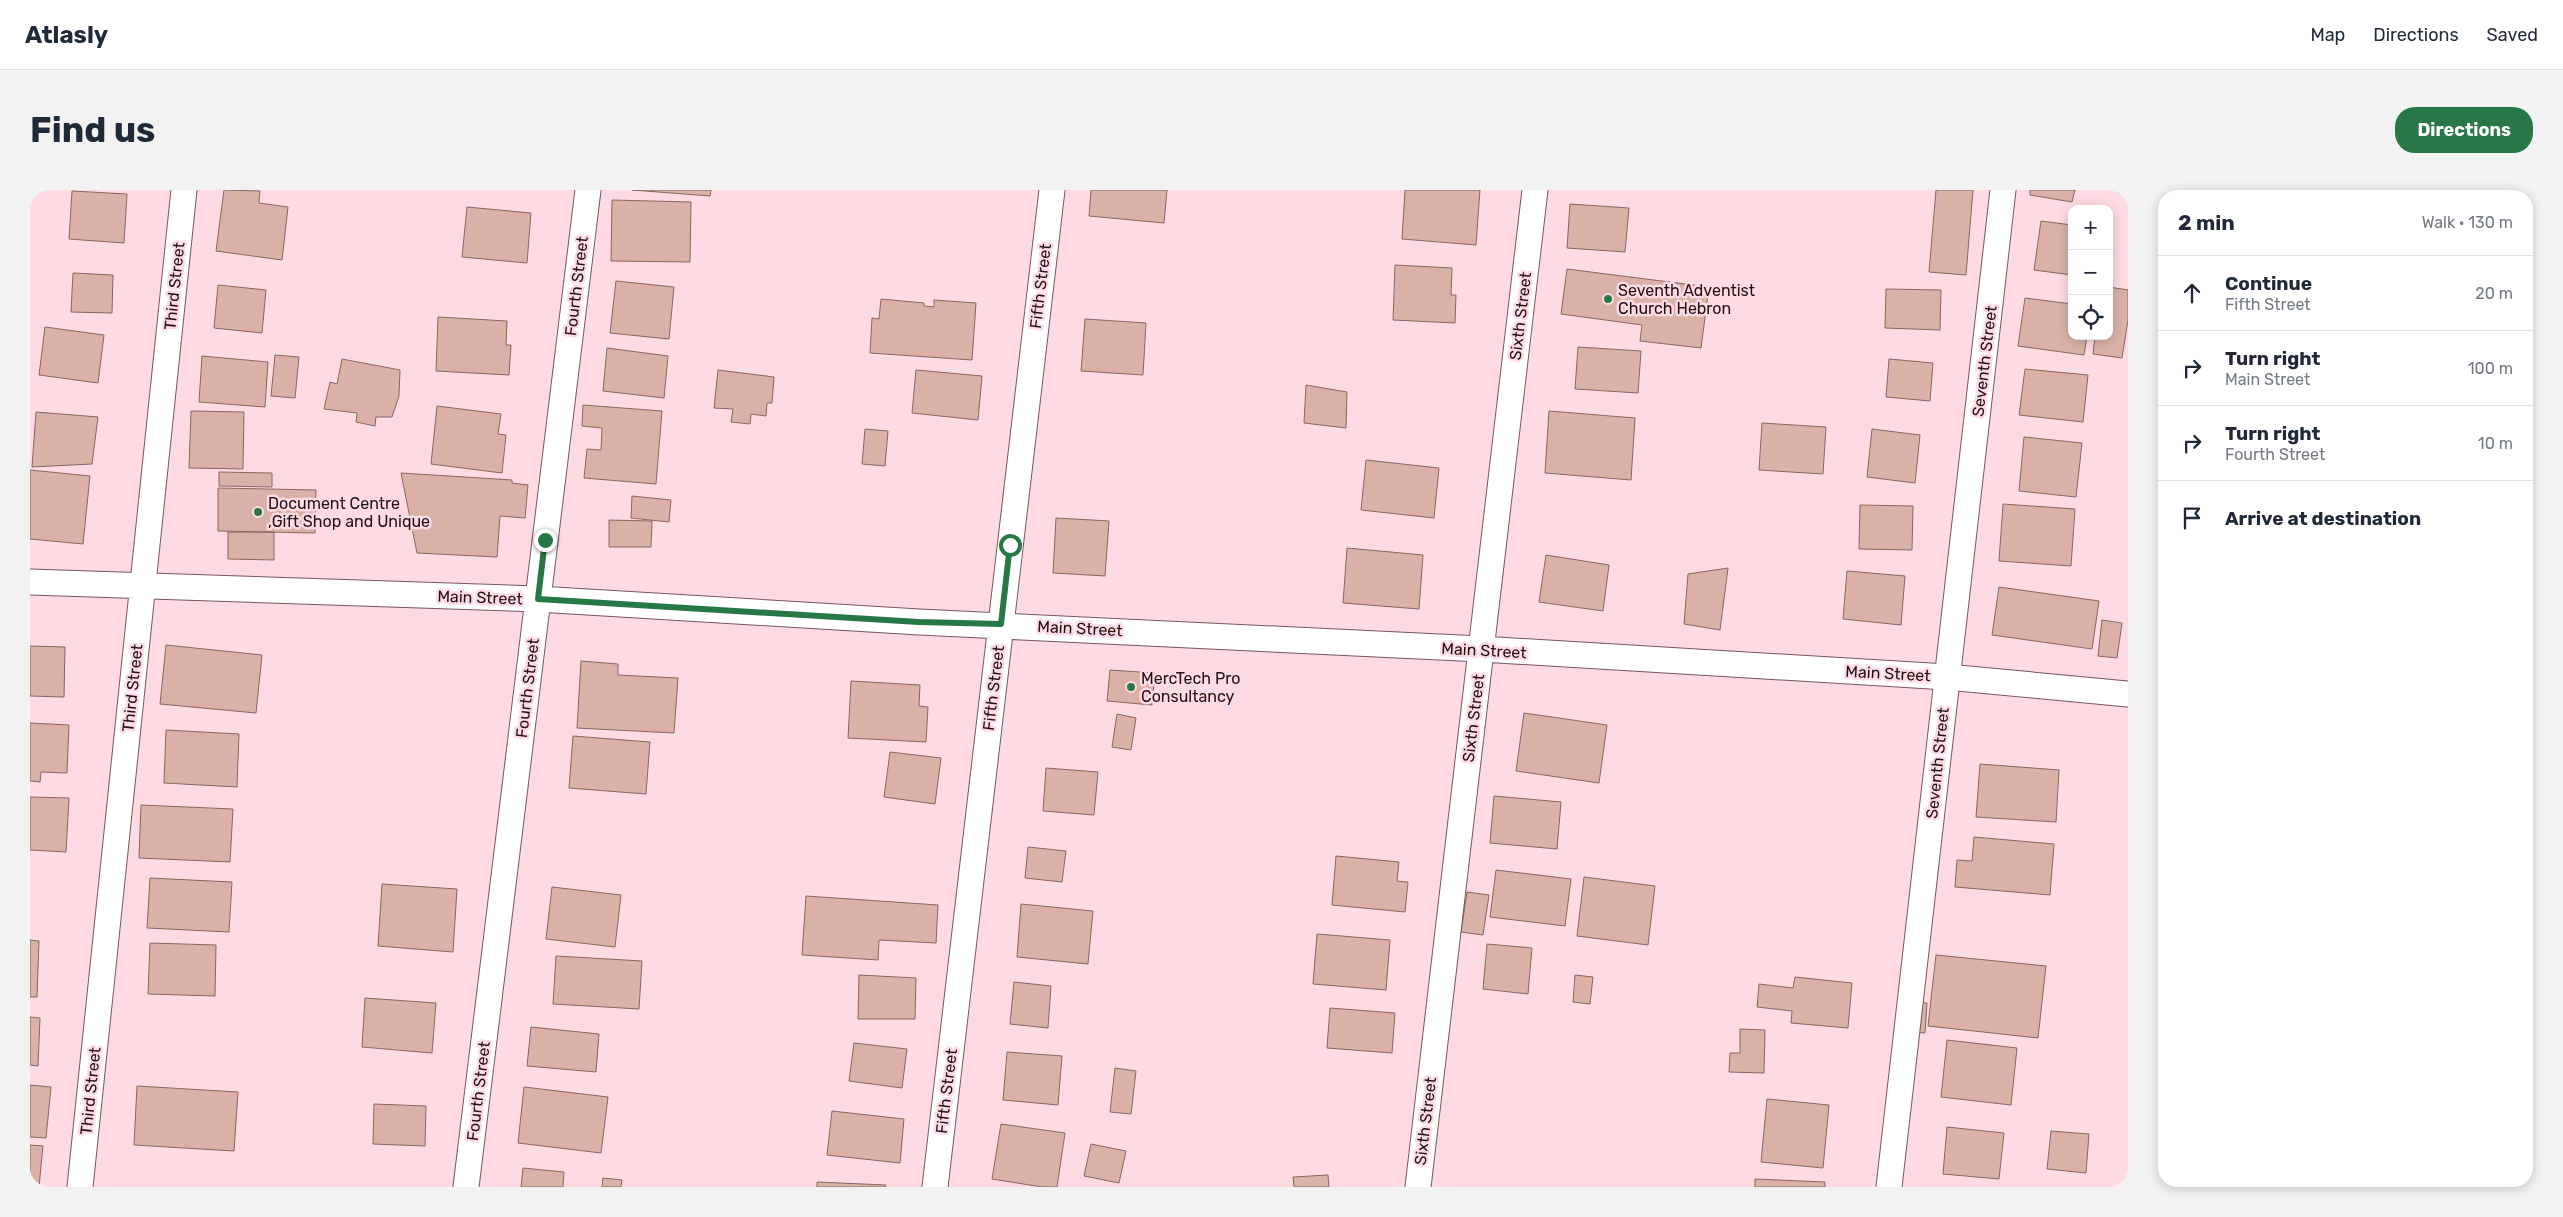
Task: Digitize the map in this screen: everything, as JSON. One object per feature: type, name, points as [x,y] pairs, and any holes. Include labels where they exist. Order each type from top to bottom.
[{"type":"street","name":"Third Street","points":[[80,1187],[184,190]]},
{"type":"street","name":"Fourth Street","points":[[466,1187],[588,190]]},
{"type":"street","name":"Fifth Street","points":[[935,1187],[1052,190]]},
{"type":"street","name":"Sixth Street","points":[[1418,1187],[1535,190]]},
{"type":"street","name":"Seventh Street","points":[[1890,1187],[2003,190]]},
{"type":"street","name":"Main Street","points":[[30,582],[538,599],[919,622],[1001,624],[1481,649],[1947,677],[2128,694]]},
{"type":"building","points":[[224,190],[260,191],[259,203],[288,207],[282,260],[216,251]]},
{"type":"building","points":[[632,190],[711,190],[710,196]]},
{"type":"building","points":[[1091,190],[1167,190],[1164,223],[1089,216]]},
{"type":"building","points":[[1405,190],[1480,190],[1476,245],[1402,239]]},
{"type":"building","points":[[1936,190],[1973,190],[1966,275],[1929,272]]},
{"type":"building","points":[[2030,190],[2075,190],[2072,202],[2030,195]]},
{"type":"building","points":[[72,191],[127,194],[124,243],[69,239]]},
{"type":"building","points":[[612,200],[691,202],[690,262],[611,261]]},
{"type":"building","points":[[1570,204],[1629,208],[1625,252],[1567,248]]},
{"type":"building","points":[[467,207],[531,213],[527,263],[462,257]]},
{"type":"building","points":[[2041,221],[2068,224],[2068,274],[2034,270]]},
{"type":"building","points":[[1395,265],[1452,268],[1451,295],[1456,295],[1455,323],[1393,320]]},
{"type":"building","points":[[1567,269],[1709,287],[1701,348],[1640,341],[1642,325],[1561,314]]},
{"type":"building","points":[[73,273],[113,275],[112,313],[71,312]]},
{"type":"building","points":[[616,281],[674,287],[669,339],[610,333]]},
{"type":"building","points":[[218,285],[266,290],[262,333],[214,328]]},
{"type":"building","points":[[2113,288],[2128,290],[2128,320],[2122,358],[2093,354],[2095,340],[2113,340]]},
{"type":"building","points":[[1886,289],[1941,290],[1940,330],[1885,328]]},
{"type":"building","points":[[2025,298],[2068,303],[2068,340],[2086,340],[2084,355],[2018,346]]},
{"type":"building","points":[[881,299],[924,303],[924,306],[934,307],[934,300],[976,303],[972,360],[870,353],[872,318],[879,319]]},
{"type":"building","points":[[438,317],[507,321],[506,345],[511,345],[509,375],[436,371]]},
{"type":"building","points":[[1085,319],[1146,323],[1143,375],[1081,371]]},
{"type":"building","points":[[45,327],[104,335],[98,383],[39,375]]},
{"type":"building","points":[[1578,347],[1641,351],[1638,393],[1575,389]]},
{"type":"building","points":[[607,348],[668,356],[664,398],[603,391]]},
{"type":"building","points":[[275,355],[299,357],[295,398],[271,396]]},
{"type":"building","points":[[202,356],[268,362],[265,407],[199,402]]},
{"type":"building","points":[[342,359],[400,370],[399,396],[392,417],[376,417],[375,426],[356,422],[357,413],[324,409],[330,382],[337,384]]},
{"type":"building","points":[[1889,359],[1933,363],[1930,401],[1886,397]]},
{"type":"building","points":[[2025,369],[2088,375],[2083,422],[2019,415]]},
{"type":"building","points":[[718,370],[774,377],[772,403],[767,403],[766,416],[751,414],[750,424],[731,422],[733,409],[714,408]]},
{"type":"building","points":[[916,370],[982,376],[978,420],[912,413]]},
{"type":"building","points":[[1306,385],[1347,392],[1346,428],[1304,423]]},
{"type":"building","points":[[583,405],[662,411],[656,484],[584,478],[587,449],[601,450],[602,428],[582,426]]},
{"type":"building","points":[[437,406],[501,414],[498,434],[506,435],[502,473],[431,464]]},
{"type":"building","points":[[191,411],[244,412],[243,469],[189,468]]},
{"type":"building","points":[[1549,411],[1635,418],[1631,480],[1545,473]]},
{"type":"building","points":[[36,412],[98,417],[92,464],[32,467]]},
{"type":"building","points":[[1762,423],[1826,427],[1823,474],[1759,470]]},
{"type":"building","points":[[865,429],[888,431],[885,466],[862,464]]},
{"type":"building","points":[[1872,429],[1920,435],[1915,483],[1867,477]]},
{"type":"building","points":[[2024,437],[2082,443],[2076,497],[2019,491]]},
{"type":"building","points":[[1366,460],[1439,468],[1434,518],[1361,510]]},
{"type":"building","points":[[30,470],[90,476],[83,544],[30,539]]},
{"type":"building","points":[[219,472],[272,473],[272,487],[219,486]]},
{"type":"building","points":[[401,473],[512,480],[512,483],[528,485],[525,518],[500,516],[497,557],[417,553]]},
{"type":"building","points":[[218,488],[316,490],[315,533],[218,531]]},
{"type":"building","points":[[632,496],[671,500],[669,522],[631,518]]},
{"type":"building","points":[[2003,504],[2075,509],[2071,566],[1999,561]]},
{"type":"building","points":[[1860,505],[1913,506],[1912,550],[1859,549]]},
{"type":"building","points":[[1056,518],[1109,521],[1105,576],[1053,573]]},
{"type":"building","points":[[609,520],[652,521],[651,547],[609,547]]},
{"type":"building","points":[[228,532],[274,532],[274,560],[228,559]]},
{"type":"building","points":[[1347,548],[1423,555],[1419,609],[1343,603]]},
{"type":"building","points":[[1546,555],[1609,565],[1603,611],[1539,602]]},
{"type":"building","points":[[1728,568],[1720,630],[1684,624],[1688,574]]},
{"type":"building","points":[[1847,571],[1905,576],[1901,625],[1843,619]]},
{"type":"building","points":[[1999,587],[2099,601],[2092,649],[1992,635]]},
{"type":"building","points":[[2102,620],[2122,623],[2117,658],[2098,656]]},
{"type":"building","points":[[166,645],[262,655],[256,713],[160,704]]},
{"type":"building","points":[[30,646],[65,647],[64,697],[30,696]]},
{"type":"building","points":[[581,661],[618,664],[618,675],[678,678],[674,733],[577,728]]},
{"type":"building","name":"MercTech Pro Consultancy","points":[[1110,670],[1155,673],[1152,705],[1107,701]]},
{"type":"building","points":[[851,681],[920,685],[919,706],[928,707],[926,742],[848,738]]},
{"type":"building","points":[[1524,713],[1607,725],[1599,783],[1516,771]]},
{"type":"building","points":[[1117,714],[1136,718],[1131,750],[1112,747]]},
{"type":"building","points":[[30,723],[69,725],[67,773],[41,772],[40,782],[30,781]]},
{"type":"building","points":[[166,730],[239,734],[237,787],[164,783]]},
{"type":"building","points":[[573,736],[650,742],[646,794],[569,788]]},
{"type":"building","points":[[890,752],[941,758],[935,804],[884,797]]},
{"type":"building","points":[[1980,764],[2059,770],[2056,822],[1976,817]]},
{"type":"building","points":[[1046,768],[1098,772],[1094,815],[1043,811]]},
{"type":"building","points":[[1494,796],[1561,802],[1557,849],[1490,843]]},
{"type":"building","points":[[30,797],[69,798],[66,852],[30,850]]},
{"type":"building","points":[[141,805],[233,809],[230,862],[139,858]]},
{"type":"building","points":[[1974,837],[2054,844],[2050,895],[1955,887],[1957,860],[1972,861]]},
{"type":"building","points":[[1028,847],[1066,851],[1062,882],[1025,878]]},
{"type":"building","points":[[1336,856],[1399,862],[1397,881],[1408,882],[1405,912],[1332,905]]},
{"type":"building","points":[[1496,870],[1571,879],[1565,926],[1490,917]]},
{"type":"building","points":[[1584,877],[1655,886],[1648,945],[1577,936]]},
{"type":"building","points":[[150,878],[232,882],[229,932],[147,928]]},
{"type":"building","points":[[382,884],[457,889],[453,952],[378,946]]},
{"type":"building","points":[[552,887],[621,895],[615,947],[546,939]]},
{"type":"building","points":[[1467,892],[1489,895],[1483,935],[1461,932]]},
{"type":"building","points":[[806,896],[938,905],[936,943],[879,940],[878,960],[802,955]]},
{"type":"building","points":[[1021,904],[1093,911],[1088,964],[1017,957]]},
{"type":"building","points":[[1317,934],[1390,940],[1386,990],[1313,984]]},
{"type":"building","points":[[30,940],[39,941],[37,997],[30,997]]},
{"type":"building","points":[[150,943],[216,945],[215,996],[148,994]]},
{"type":"building","points":[[1487,944],[1532,948],[1528,994],[1483,989]]},
{"type":"building","points":[[1936,955],[2046,966],[2038,1038],[1928,1026]]},
{"type":"building","points":[[556,956],[642,961],[639,1009],[553,1004]]},
{"type":"building","points":[[859,975],[916,978],[915,1019],[858,1019]]},
{"type":"building","points":[[1575,975],[1593,977],[1590,1004],[1573,1002]]},
{"type":"building","points":[[1795,977],[1852,983],[1848,1028],[1791,1023],[1792,1011],[1757,1007],[1759,984],[1793,988]]},
{"type":"building","points":[[1014,982],[1051,986],[1048,1028],[1010,1024]]},
{"type":"building","points":[[365,998],[436,1003],[432,1053],[362,1047]]},
{"type":"building","points":[[1914,1002],[1927,1003],[1925,1033],[1912,1032]]},
{"type":"building","points":[[1330,1008],[1395,1013],[1392,1053],[1327,1048]]},
{"type":"building","points":[[30,1017],[40,1018],[38,1066],[30,1065]]},
{"type":"building","points":[[531,1027],[599,1034],[596,1072],[527,1066]]},
{"type":"building","points":[[1740,1029],[1765,1030],[1764,1073],[1729,1072],[1730,1053],[1740,1053]]},
{"type":"building","points":[[1947,1040],[2017,1048],[2011,1105],[1941,1097]]},
{"type":"building","points":[[854,1043],[907,1049],[902,1088],[849,1081]]},
{"type":"building","points":[[1007,1052],[1062,1056],[1058,1105],[1003,1100]]},
{"type":"building","points":[[1115,1068],[1136,1071],[1131,1114],[1110,1112]]},
{"type":"building","points":[[30,1085],[51,1087],[46,1138],[30,1137]]},
{"type":"building","points":[[137,1086],[238,1092],[234,1151],[134,1145]]},
{"type":"building","points":[[524,1087],[608,1097],[601,1153],[518,1143]]},
{"type":"building","points":[[1767,1099],[1829,1105],[1823,1168],[1761,1162]]},
{"type":"building","points":[[374,1104],[426,1106],[425,1146],[373,1144]]},
{"type":"building","points":[[832,1111],[904,1119],[900,1163],[827,1155]]},
{"type":"building","points":[[1001,1124],[1065,1133],[1057,1187],[1042,1187],[992,1179]]},
{"type":"building","points":[[1947,1127],[2004,1133],[1999,1179],[1943,1174]]},
{"type":"building","points":[[2051,1131],[2089,1134],[2086,1173],[2047,1169]]},
{"type":"building","points":[[1091,1144],[1126,1151],[1119,1183],[1084,1176]]},
{"type":"building","points":[[30,1145],[43,1146],[39,1187],[30,1187]]},
{"type":"building","points":[[523,1168],[564,1172],[563,1187],[521,1187]]},
{"type":"building","points":[[1328,1175],[1329,1187],[1294,1187],[1293,1177]]},
{"type":"building","points":[[603,1178],[622,1180],[621,1187],[602,1187]]},
{"type":"building","points":[[1755,1179],[1825,1182],[1825,1187],[1755,1187]]},
{"type":"building","points":[[817,1182],[886,1185],[885,1187],[817,1187]]},
{"type":"place","name":"Seventh Adventist Church Hebron","points":[[1608,299]]},
{"type":"place","name":"Document Centre ,Gift Shop and Unique","points":[[258,512]]},
{"type":"place","name":"MercTech Pro Consultancy","points":[[1131,687]]},
{"type":"route","points":[[545,540],[538,599],[733,609],[919,622],[1001,624],[1010,545]]}]
